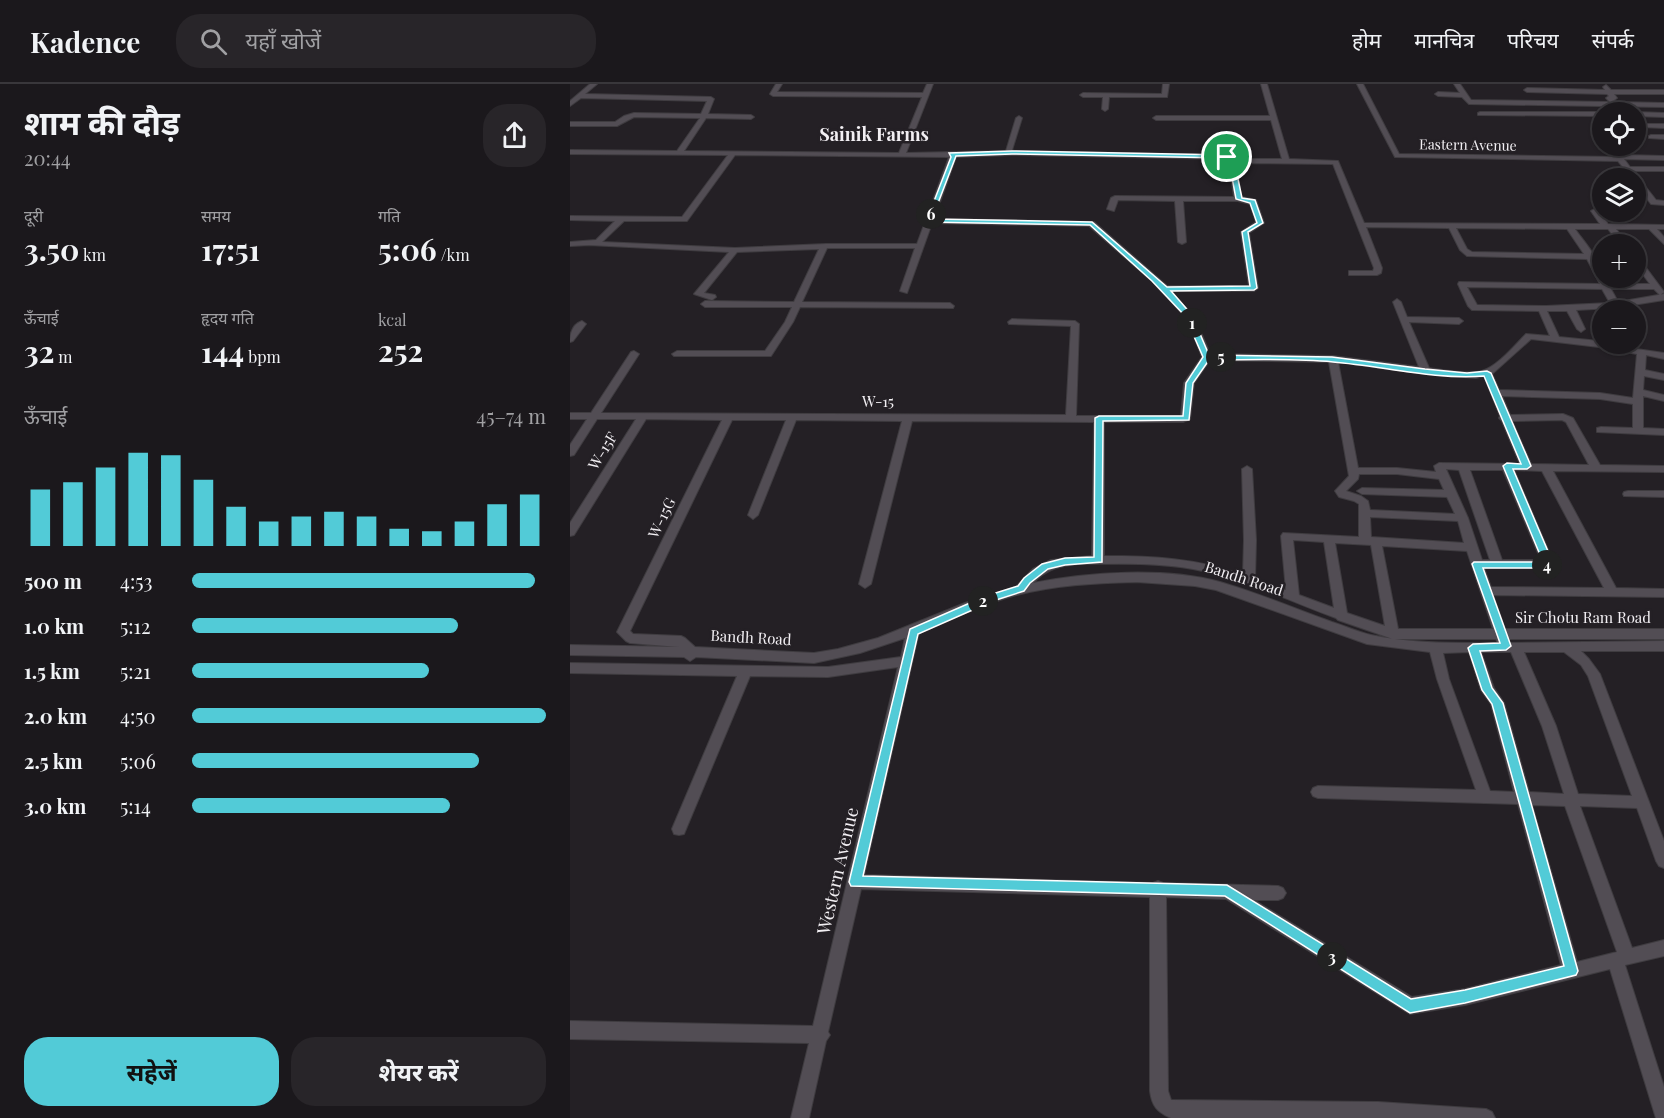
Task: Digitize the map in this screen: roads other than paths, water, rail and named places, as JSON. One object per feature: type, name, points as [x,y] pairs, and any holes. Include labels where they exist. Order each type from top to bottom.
[{"type":"street","points":[[570,104],[594,84]]},
{"type":"street","points":[[779,84],[773,94],[925,95]]},
{"type":"street","points":[[902,154],[930,84]]},
{"type":"street","points":[[1083,95],[1165,96],[1166,84]]},
{"type":"street","points":[[1264,84],[1286,161]]},
{"type":"street","name":"Eastern Avenue","points":[[1360,84],[1397,156],[1620,158]]},
{"type":"street","points":[[1457,84],[1470,102],[1592,104]]},
{"type":"street","points":[[1521,84],[1536,103]]},
{"type":"street","points":[[1604,84],[1614,98],[1609,98],[1613,102]]},
{"type":"street","points":[[1527,90],[1664,92]]},
{"type":"street","points":[[1438,94],[1464,94]]},
{"type":"street","points":[[1105,109],[1106,95]]},
{"type":"street","points":[[575,98],[711,99],[705,116],[679,153]]},
{"type":"street","points":[[1506,103],[1514,113]]},
{"type":"street","points":[[1646,105],[1664,105]]},
{"type":"street","points":[[1480,114],[1592,114]]},
{"type":"street","points":[[1646,114],[1664,115]]},
{"type":"street","points":[[570,124],[617,123],[627,116],[634,115],[751,117]]},
{"type":"street","points":[[1012,153],[1009,150],[1019,118]]},
{"type":"street","points":[[1156,118],[1273,118]]},
{"type":"street","points":[[1646,126],[1664,126]]},
{"type":"street","points":[[1652,137],[1664,137]]},
{"type":"street","points":[[570,152],[1012,153],[1227,157],[1232,161],[1336,162],[1363,225],[1378,271],[1370,274],[1352,273]]},
{"type":"street","points":[[570,218],[684,219],[733,153]]},
{"type":"street","points":[[904,291],[918,246],[954,156],[951,154]]},
{"type":"street","points":[[1620,158],[1664,158]]},
{"type":"street","points":[[1620,158],[1627,168]]},
{"type":"street","points":[[1232,161],[1239,199]]},
{"type":"street","points":[[1646,169],[1664,169]]},
{"type":"street","points":[[1646,192],[1654,202],[1664,202]]},
{"type":"street","points":[[1111,209],[1115,198],[1253,201],[1260,223],[1245,232],[1254,288],[1165,290]]},
{"type":"street","points":[[1179,199],[1182,242]]},
{"type":"street","points":[[592,244],[601,240],[621,219]]},
{"type":"street","points":[[928,221],[1092,224],[1165,290],[1188,315],[1207,357],[1332,359],[1467,375],[1487,373],[1503,361],[1527,336],[1592,344]]},
{"type":"street","points":[[1604,222],[1615,234]]},
{"type":"street","points":[[1363,225],[1664,227]]},
{"type":"street","points":[[1570,226],[1592,261]]},
{"type":"street","points":[[1452,227],[1464,250],[1470,254],[1590,257]]},
{"type":"street","points":[[1651,227],[1664,242]]},
{"type":"street","points":[[570,244],[735,250],[824,246],[918,246]]},
{"type":"street","points":[[677,354],[766,355],[782,334],[798,305],[824,246]]},
{"type":"street","points":[[712,297],[698,294],[735,250]]},
{"type":"street","points":[[1646,274],[1664,297],[1646,301]]},
{"type":"street","points":[[1592,287],[1462,284],[1473,308],[1592,309]]},
{"type":"street","points":[[1646,287],[1656,287]]},
{"type":"street","points":[[1397,302],[1425,371]]},
{"type":"street","points":[[705,304],[950,306]]},
{"type":"street","points":[[1542,309],[1555,338]]},
{"type":"street","points":[[1570,310],[1581,329]]},
{"type":"street","points":[[1404,319],[1459,321]]},
{"type":"street","points":[[1012,322],[1075,324],[1071,418]]},
{"type":"street","points":[[570,339],[582,324]]},
{"type":"street","points":[[1646,353],[1664,356]]},
{"type":"street","points":[[570,453],[634,354]]},
{"type":"street","points":[[1638,431],[1639,372],[1642,354]]},
{"type":"street","name":"W-15","points":[[570,416],[1186,418],[1189,383],[1207,357]]},
{"type":"street","points":[[1332,359],[1354,471],[1353,480],[1340,491],[1343,495],[1363,502],[1393,634]]},
{"type":"street","points":[[1639,372],[1664,377]]},
{"type":"street","points":[[1487,373],[1504,418],[1527,466]]},
{"type":"street","points":[[1495,393],[1664,398]]},
{"type":"street","name":"W-15F","points":[[570,532],[643,416]]},
{"type":"street","name":"W-15G","points":[[692,652],[681,641],[630,638],[623,632],[728,417]]},
{"type":"street","points":[[753,515],[792,417]]},
{"type":"street","points":[[865,584],[908,417]]},
{"type":"street","points":[[1504,418],[1563,417],[1570,420],[1596,468]]},
{"type":"street","points":[[1098,560],[1099,418]]},
{"type":"street","points":[[1601,430],[1664,432]]},
{"type":"street","points":[[1463,465],[1498,565]]},
{"type":"street","points":[[1664,468],[1439,466],[1462,518],[1486,591],[1508,643],[1549,726],[1621,958],[1664,1115]]},
{"type":"street","points":[[1477,564],[1545,565],[1548,563],[1507,466]]},
{"type":"street","points":[[1546,468],[1613,593]]},
{"type":"street","points":[[1247,469],[1250,540],[1248,581]]},
{"type":"street","points":[[1354,471],[1397,471],[1442,476]]},
{"type":"street","points":[[1362,491],[1450,494]]},
{"type":"street","points":[[1628,494],[1664,494]]},
{"type":"street","points":[[1364,513],[1462,518]]},
{"type":"street","points":[[1293,597],[1286,536],[1470,547]]},
{"type":"street","points":[[1329,538],[1342,617]]},
{"type":"street","name":"Sir Chotu Ram Road","points":[[1021,589],[1027,580],[1045,567],[1065,561],[1172,561],[1248,581],[1393,634],[1508,643],[1664,634]]},
{"type":"street","name":"Bandh Road","points":[[570,650],[692,652],[814,658],[863,649],[913,632],[990,598],[1021,589],[1101,581],[1182,578],[1218,586],[1366,639],[1394,644],[1435,648],[1473,648],[1508,643],[1566,646],[1664,646]]},
{"type":"street","points":[[1486,591],[1664,593]]},
{"type":"street","name":"Western Avenue","points":[[800,1118],[913,632]]},
{"type":"street","points":[[1566,646],[1586,662],[1594,674],[1664,861]]},
{"type":"street","points":[[1435,648],[1443,679],[1485,797]]},
{"type":"street","points":[[1473,648],[1488,690],[1497,703],[1571,971]]},
{"type":"street","points":[[686,669],[692,652]]},
{"type":"street","points":[[570,668],[828,672],[906,661]]},
{"type":"street","points":[[679,829],[746,670]]},
{"type":"street","points":[[1318,792],[1440,793],[1524,799],[1642,802]]},
{"type":"street","points":[[855,882],[1158,888],[1278,893]]},
{"type":"street","points":[[1158,888],[1159,1091],[1160,1102],[1166,1108],[1174,1110],[1378,1112],[1486,1118]]},
{"type":"street","points":[[1227,891],[1410,1006],[1465,997],[1664,949]]},
{"type":"street","points":[[570,1030],[820,1035]]},
{"type":"district","name":"Sainik Farms","points":[[874,135]]}]
